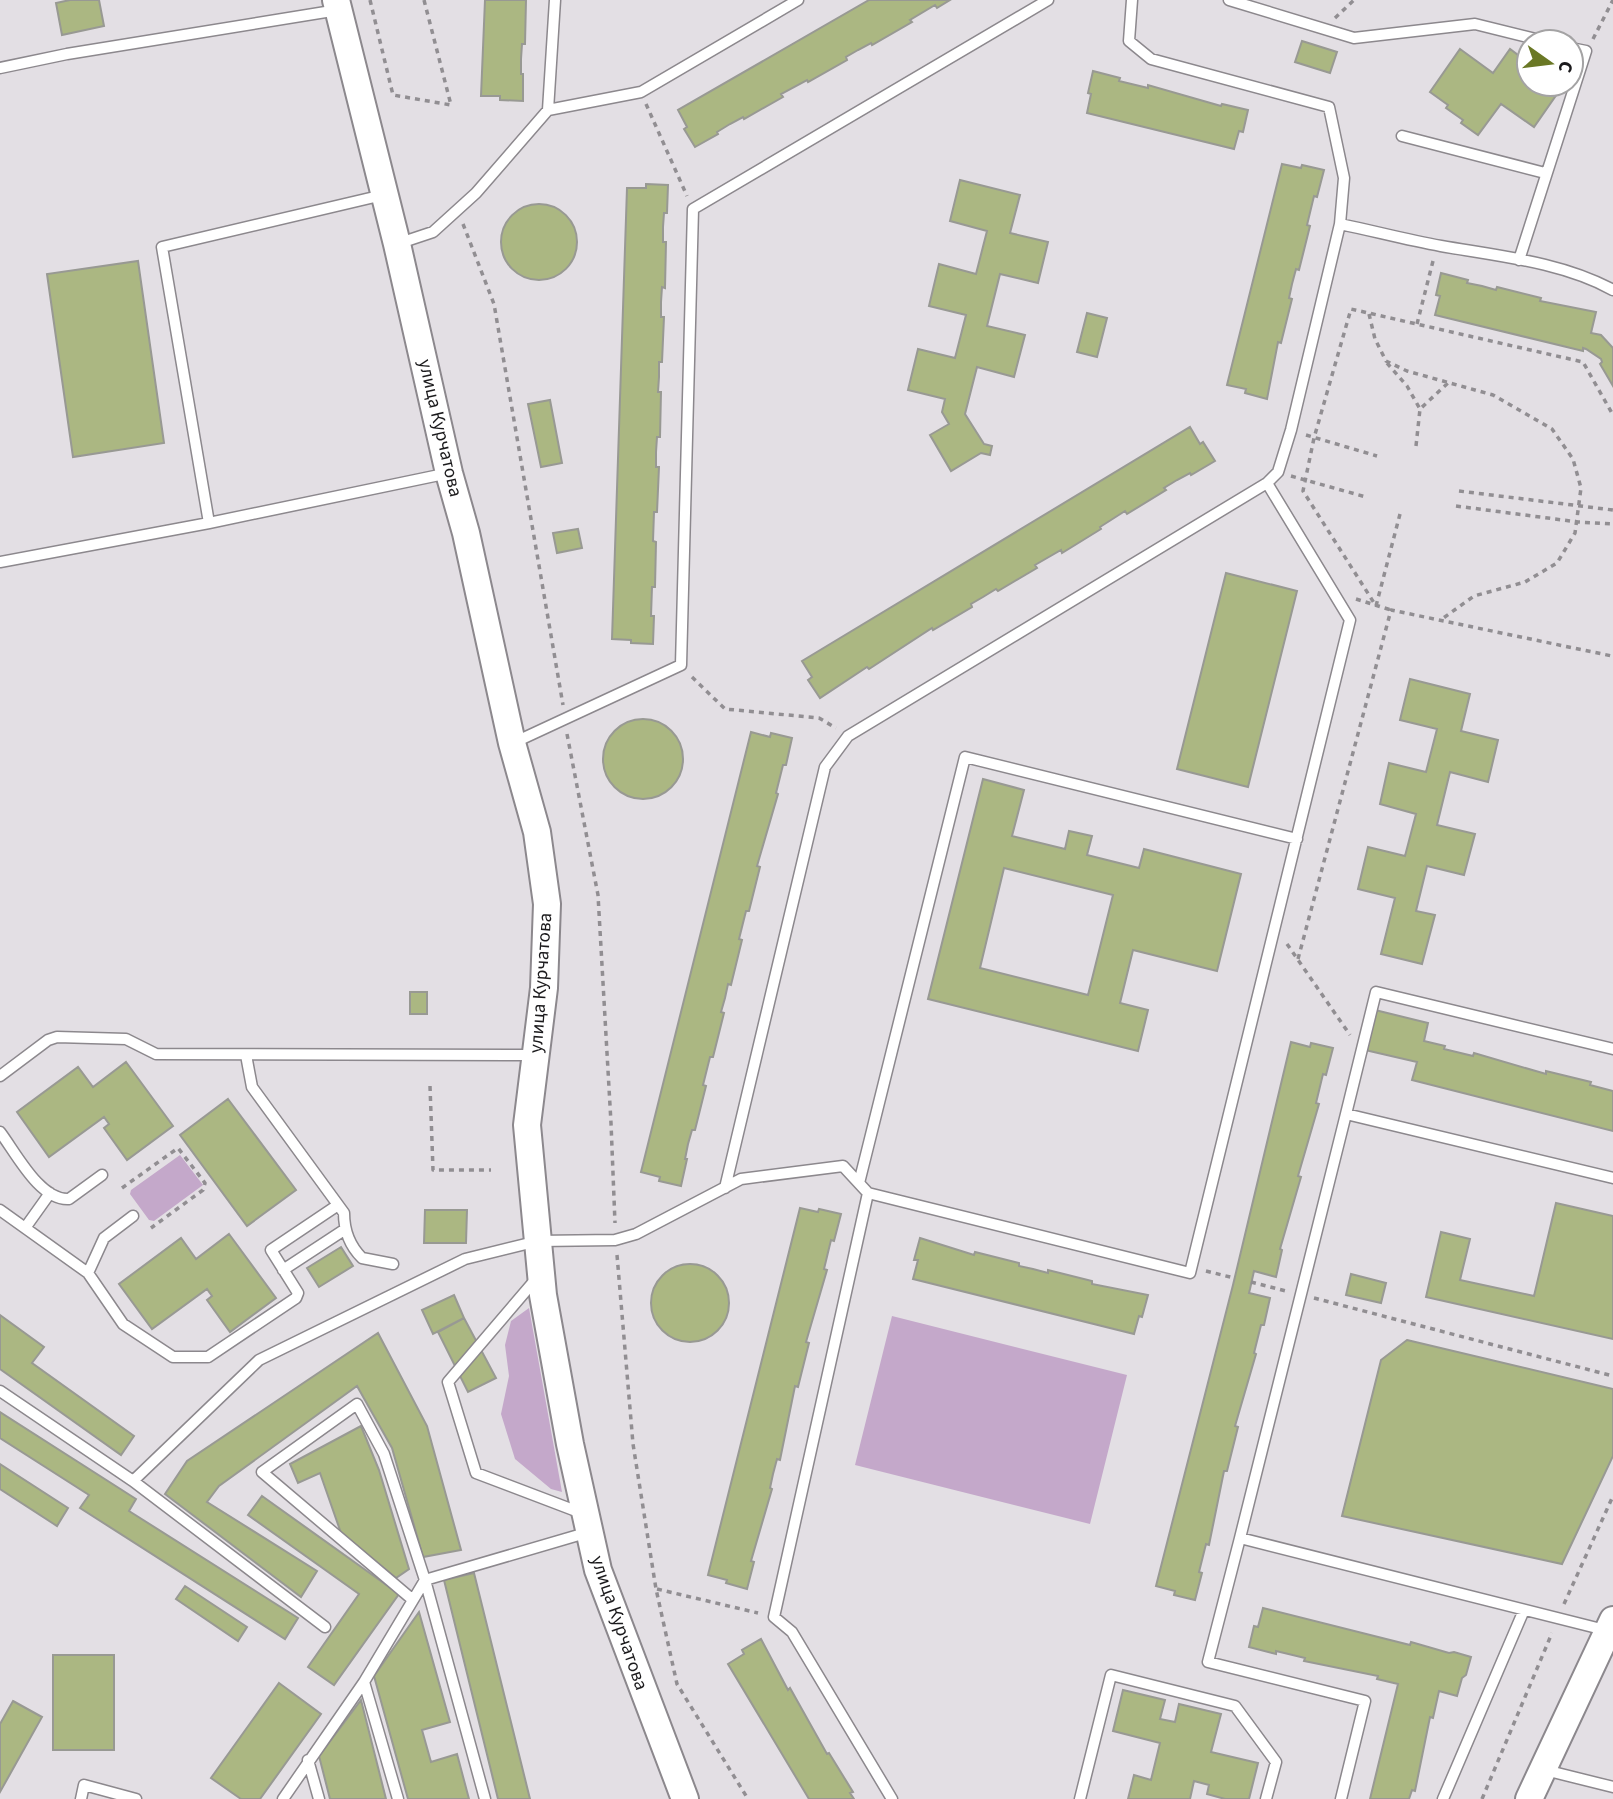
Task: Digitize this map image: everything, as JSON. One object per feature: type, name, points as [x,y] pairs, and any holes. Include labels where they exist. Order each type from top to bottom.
[{"type":"main road","name":"улица Курчатова","points":[[338,5],[397,244],[449,472],[466,533],[512,743],[537,832],[547,904],[544,988],[527,1125],[543,1295],[570,1444],[598,1570],[685,1799]]},
{"type":"main road","points":[[1529,1799],[1610,1626]]},
{"type":"lane","points":[[397,244],[433,232],[476,193],[548,110],[555,0]]},
{"type":"lane","points":[[548,110],[641,92],[798,0]]},
{"type":"lane","points":[[512,743],[681,665],[693,209],[1048,0]]},
{"type":"lane","points":[[724,1188],[825,766],[848,736],[1267,483],[1278,472],[1291,430],[1340,224],[1344,178],[1329,107],[1152,59],[1129,41],[1132,0]]},
{"type":"lane","points":[[1229,0],[1353,38],[1475,24],[1515,34]]},
{"type":"lane","points":[[0,68],[338,5]]},
{"type":"lane","points":[[1519,260],[1586,51]]},
{"type":"lane","points":[[1402,136],[1545,173]]},
{"type":"lane","points":[[208,523],[162,247],[384,195]]},
{"type":"lane","points":[[1340,224],[1590,277],[1613,290]]},
{"type":"lane","points":[[0,562],[208,523],[449,472]]},
{"type":"lane","points":[[134,1481],[259,1360],[465,1259],[538,1241],[615,1240],[636,1234],[741,1179],[843,1166],[868,1194],[1190,1273],[1350,620],[1267,483]]},
{"type":"lane","points":[[859,1183],[965,757],[1297,839]]},
{"type":"lane","points":[[1341,1799],[1365,1701],[1208,1662],[1376,992],[1613,1049]]},
{"type":"lane","points":[[0,1076],[48,1040],[57,1037],[125,1039],[156,1054],[536,1055]]},
{"type":"lane","points":[[246,1055],[252,1087],[344,1213],[344,1230],[360,1257],[393,1264]]},
{"type":"lane","points":[[1346,1114],[1613,1178]]},
{"type":"lane","points":[[0,1132],[41,1188],[64,1199],[69,1199],[102,1175]]},
{"type":"lane","points":[[25,1228],[50,1193]]},
{"type":"lane","points":[[868,1194],[774,1617],[792,1632],[892,1799]]},
{"type":"lane","points":[[0,1210],[88,1273],[123,1324],[173,1357],[202,1358],[296,1298],[298,1293],[272,1253],[274,1247],[338,1205]]},
{"type":"lane","points":[[88,1273],[104,1238],[133,1216]]},
{"type":"lane","points":[[283,1270],[344,1230]]},
{"type":"lane","points":[[541,1273],[448,1382],[476,1473],[587,1523]]},
{"type":"lane","points":[[0,1391],[134,1481],[326,1627]]},
{"type":"lane","points":[[413,1600],[262,1472],[358,1404],[384,1454],[425,1580],[485,1799]]},
{"type":"lane","points":[[283,1799],[364,1682],[425,1580],[587,1523]]},
{"type":"lane","points":[[1240,1538],[1558,1619],[1610,1626]]},
{"type":"lane","points":[[1443,1799],[1524,1610]]},
{"type":"lane","points":[[1080,1799],[1111,1675],[1235,1706],[1276,1762],[1266,1799]]},
{"type":"lane","points":[[364,1682],[398,1799]]},
{"type":"lane","points":[[309,1760],[319,1799]]},
{"type":"lane","points":[[1544,1770],[1613,1787]]},
{"type":"lane","points":[[81,1799],[84,1785],[136,1799]]},
{"type":"path","points":[[370,0],[393,94],[450,105],[424,0]]},
{"type":"path","points":[[1323,30],[1354,0]]},
{"type":"path","points":[[1586,51],[1613,0]]},
{"type":"path","points":[[641,92],[693,209]]},
{"type":"path","points":[[1417,324],[1436,245]]},
{"type":"path","points":[[1376,606],[1303,491],[1314,438],[1351,309],[1583,362],[1613,415]]},
{"type":"path","points":[[1369,314],[1375,339],[1386,361],[1407,387],[1420,410],[1416,446]]},
{"type":"path","points":[[1386,361],[1407,371],[1493,395],[1552,429],[1573,459],[1581,488],[1575,533],[1557,563],[1525,582],[1474,596],[1442,619]]},
{"type":"path","points":[[1420,410],[1449,382]]},
{"type":"path","points":[[1291,430],[1377,456]]},
{"type":"path","points":[[1278,472],[1366,497]]},
{"type":"path","points":[[1459,491],[1613,510]]},
{"type":"path","points":[[1456,506],[1613,524]]},
{"type":"path","points":[[1376,606],[1400,514]]},
{"type":"path","points":[[1333,591],[1391,610],[1612,656],[1613,654]]},
{"type":"path","points":[[1298,959],[1391,610]]},
{"type":"path","points":[[681,665],[705,692],[725,709],[820,718],[848,736]]},
{"type":"path","points":[[1275,927],[1362,1051]]},
{"type":"path","points":[[430,1086],[433,1170],[491,1170]]},
{"type":"path","points":[[122,1188],[177,1148],[205,1183],[203,1189],[151,1228]]},
{"type":"path","points":[[615,1240],[633,1444],[656,1589],[677,1684],[748,1799]]},
{"type":"path","points":[[1192,1268],[1234,1278]]},
{"type":"path","points":[[1251,1282],[1613,1376]]},
{"type":"path","points":[[1482,1799],[1613,1496]]},
{"type":"path","points":[[656,1589],[774,1617]]},
{"type":"shaded area","points":[[180,1155],[203,1185],[154,1221],[149,1220],[130,1194],[131,1190]]},
{"type":"shaded area","points":[[529,1308],[562,1492],[551,1489],[515,1459],[501,1414],[509,1376],[505,1345],[511,1321]]},
{"type":"shaded area","points":[[892,1316],[1127,1375],[1090,1524],[855,1465]]},
{"type":"building","points":[[99,0],[104,26],[62,35],[56,3]]},
{"type":"building","points":[[485,0],[526,0],[525,44],[522,44],[521,59],[523,101],[500,100],[500,96],[481,96]]},
{"type":"building","points":[[869,0],[950,0],[937,8],[935,5],[910,20],[912,22],[858,50],[846,57],[847,60],[808,82],[807,80],[781,94],[783,97],[730,124],[695,147],[684,129],[687,127],[678,110]]},
{"type":"building","points":[[1302,41],[1337,52],[1330,73],[1295,62]]},
{"type":"building","points":[[1460,49],[1493,73],[1510,49],[1515,53],[1515,98],[1554,98],[1534,127],[1501,104],[1478,135],[1461,123],[1463,120],[1446,108],[1448,105],[1430,92]]},
{"type":"building","points":[[1093,71],[1120,78],[1119,81],[1148,88],[1148,85],[1221,106],[1222,104],[1248,110],[1243,132],[1239,131],[1234,149],[1087,113]]},
{"type":"building","points":[[1282,164],[1324,170],[1317,197],[1314,196],[1299,270],[1296,269],[1292,284],[1289,298],[1292,299],[1281,343],[1278,342],[1267,399],[1245,393],[1246,389],[1227,385]]},
{"type":"building","points":[[960,180],[1020,195],[1010,233],[1048,242],[1038,283],[1000,274],[987,326],[1025,335],[1014,377],[977,367],[965,414],[984,444],[992,446],[990,455],[981,453],[951,471],[930,435],[949,424],[942,412],[945,399],[908,390],[918,349],[955,358],[966,315],[929,306],[939,264],[976,274],[987,231],[950,221]]},
{"type":"building","points":[[646,184],[668,185],[667,213],[664,213],[663,227],[663,242],[666,242],[665,288],[662,287],[661,302],[661,317],[664,317],[662,362],[659,362],[658,392],[661,392],[660,437],[657,437],[656,452],[656,467],[659,467],[657,512],[654,512],[653,541],[656,542],[651,616],[654,616],[653,644],[612,639],[627,188],[646,188]]},
{"type":"building","points":[[539,204],[553,207],[566,215],[574,228],[577,242],[574,256],[566,269],[553,277],[539,280],[525,277],[512,269],[504,256],[501,242],[504,228],[512,215],[525,207]]},
{"type":"building","points":[[138,261],[164,443],[73,457],[47,274]]},
{"type":"building","points":[[1441,273],[1468,280],[1467,283],[1496,290],[1497,287],[1541,298],[1540,301],[1596,312],[1591,333],[1601,335],[1613,348],[1613,386],[1600,364],[1601,359],[1586,349],[1583,348],[1583,351],[1435,315],[1440,296],[1436,295]]},
{"type":"building","points":[[1087,313],[1107,318],[1097,357],[1077,352]]},
{"type":"building","points":[[550,400],[562,463],[541,467],[528,404]]},
{"type":"building","points":[[1190,427],[1215,461],[1177,480],[1127,514],[1125,511],[1062,553],[1061,550],[1035,565],[1037,568],[998,591],[996,589],[971,604],[972,607],[933,630],[932,628],[820,698],[808,680],[812,677],[802,661]]},
{"type":"building","points":[[578,529],[582,548],[557,553],[553,533]]},
{"type":"building","points":[[1226,573],[1297,591],[1248,787],[1177,769]]},
{"type":"building","points":[[1410,679],[1470,694],[1461,731],[1498,740],[1488,782],[1450,772],[1437,825],[1475,834],[1464,875],[1427,866],[1416,911],[1435,915],[1422,964],[1381,954],[1395,898],[1358,889],[1368,847],[1405,856],[1416,814],[1380,804],[1389,763],[1426,772],[1437,729],[1400,720]]},
{"type":"building","points":[[643,719],[658,722],[671,731],[680,744],[683,759],[680,774],[671,787],[658,796],[643,799],[628,796],[615,787],[606,774],[603,759],[606,744],[615,731],[628,722]]},
{"type":"building","points":[[751,732],[770,737],[771,733],[792,738],[757,866],[760,867],[739,939],[742,940],[721,1012],[724,1013],[703,1085],[706,1086],[695,1130],[692,1130],[688,1144],[681,1186],[659,1181],[660,1177],[641,1172]]},
{"type":"building","points":[[983,779],[1024,790],[1012,836],[1065,849],[1069,831],[1092,836],[1087,855],[1139,868],[1144,849],[1241,874],[1217,971],[1133,950],[1120,1003],[1148,1010],[1138,1051],[928,999]],"holes":[[[1004,868],[1113,895],[1088,995],[980,968]]]},
{"type":"building","points":[[410,992],[427,992],[427,1014],[410,1014]]},
{"type":"building","points":[[1375,1010],[1428,1023],[1424,1041],[1445,1046],[1444,1049],[1473,1056],[1474,1053],[1546,1074],[1546,1071],[1591,1082],[1590,1085],[1613,1091],[1613,1131],[1412,1080],[1417,1062],[1365,1050]]},
{"type":"building","points":[[1291,1042],[1310,1047],[1311,1043],[1333,1048],[1326,1075],[1323,1074],[1316,1103],[1319,1104],[1298,1176],[1301,1177],[1280,1249],[1282,1250],[1276,1277],[1254,1271],[1249,1293],[1270,1298],[1235,1426],[1238,1427],[1227,1471],[1224,1471],[1209,1545],[1206,1544],[1199,1572],[1202,1573],[1195,1600],[1174,1595],[1175,1591],[1156,1586],[1233,1285]]},
{"type":"building","points":[[126,1062],[173,1126],[127,1160],[104,1128],[109,1124],[104,1117],[49,1157],[17,1112],[78,1067],[93,1087]]},
{"type":"building","points":[[228,1099],[296,1190],[247,1226],[180,1135]]},
{"type":"building","points":[[1556,1203],[1613,1216],[1613,1339],[1426,1297],[1441,1232],[1470,1239],[1460,1280],[1534,1296]]},
{"type":"building","points":[[800,1208],[841,1214],[834,1241],[831,1240],[824,1269],[827,1270],[806,1342],[809,1343],[798,1387],[795,1386],[780,1460],[777,1459],[770,1488],[772,1489],[751,1561],[754,1562],[747,1589],[708,1575]]},
{"type":"building","points":[[425,1210],[467,1210],[466,1243],[424,1243]]},
{"type":"building","points":[[229,1234],[276,1298],[230,1332],[207,1300],[212,1296],[207,1289],[152,1329],[119,1284],[181,1238],[196,1259]]},
{"type":"building","points":[[920,1238],[974,1255],[975,1252],[1019,1263],[1019,1266],[1048,1273],[1048,1270],[1092,1281],[1092,1284],[1148,1295],[1142,1317],[1139,1316],[1134,1334],[913,1279],[918,1260],[914,1260]]},
{"type":"building","points":[[341,1247],[353,1266],[319,1287],[307,1268]]},
{"type":"building","points":[[690,1264],[705,1267],[722,1281],[729,1303],[726,1318],[712,1335],[690,1342],[675,1339],[658,1325],[651,1303],[654,1288],[668,1271]]},
{"type":"building","points":[[1351,1274],[1386,1283],[1381,1303],[1346,1295]]},
{"type":"building","points":[[454,1295],[464,1318],[433,1334],[422,1310]]},
{"type":"building","points":[[0,1315],[44,1347],[32,1363],[134,1436],[121,1455],[0,1369]]},
{"type":"building","points":[[464,1318],[496,1378],[468,1392],[438,1332]]},
{"type":"building","points":[[378,1333],[427,1426],[461,1550],[423,1557],[392,1448],[357,1386],[219,1486],[207,1502],[317,1571],[301,1597],[165,1494],[187,1461]]},
{"type":"building","points":[[1407,1340],[1613,1389],[1613,1456],[1562,1564],[1342,1516],[1381,1360]]},
{"type":"building","points":[[0,1412],[136,1499],[129,1511],[298,1618],[285,1639],[80,1508],[89,1495],[0,1438]]},
{"type":"building","points":[[361,1426],[379,1470],[409,1569],[396,1578],[341,1533],[320,1473],[298,1483],[290,1464]]},
{"type":"building","points":[[0,1464],[68,1508],[57,1526],[0,1489]]},
{"type":"building","points":[[262,1496],[399,1594],[334,1685],[308,1667],[359,1594],[248,1515]]},
{"type":"building","points":[[474,1573],[530,1799],[498,1799],[444,1580]]},
{"type":"building","points":[[185,1586],[247,1627],[238,1641],[176,1599]]},
{"type":"building","points":[[1263,1608],[1410,1645],[1411,1642],[1471,1657],[1457,1696],[1439,1691],[1433,1718],[1430,1717],[1415,1791],[1412,1790],[1409,1799],[1370,1799],[1398,1684],[1377,1679],[1378,1676],[1249,1647],[1254,1626],[1258,1627]]},
{"type":"building","points":[[419,1612],[450,1722],[422,1730],[431,1762],[457,1754],[469,1799],[408,1799],[374,1676]]},
{"type":"building","points":[[761,1639],[788,1690],[790,1688],[827,1754],[829,1753],[853,1792],[850,1793],[854,1799],[809,1799],[728,1664],[744,1654],[742,1650]]},
{"type":"building","points":[[53,1655],[114,1655],[114,1750],[53,1750]]},
{"type":"building","points":[[279,1683],[321,1714],[260,1799],[241,1799],[211,1778]]},
{"type":"building","points":[[1123,1690],[1165,1700],[1160,1719],[1175,1722],[1179,1704],[1221,1714],[1211,1752],[1258,1763],[1249,1799],[1225,1799],[1207,1794],[1209,1785],[1194,1781],[1190,1799],[1128,1799],[1134,1775],[1151,1780],[1160,1743],[1113,1731]]},
{"type":"building","points":[[361,1700],[386,1799],[330,1799],[319,1756]]},
{"type":"building","points":[[13,1701],[42,1717],[0,1792],[0,1724]]}]
